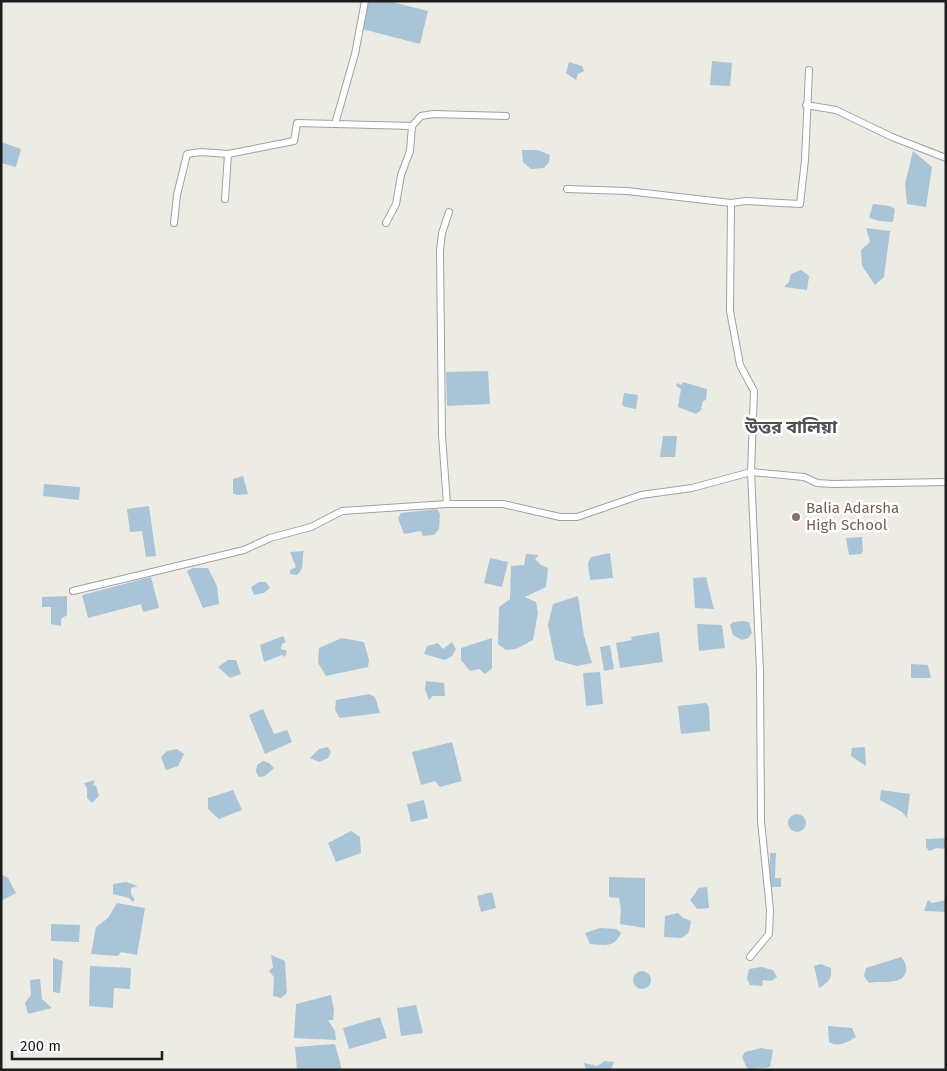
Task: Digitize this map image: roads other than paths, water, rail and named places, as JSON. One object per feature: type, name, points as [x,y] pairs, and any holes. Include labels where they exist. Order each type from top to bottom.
[{"type":"street","points":[[335,124],[355,54],[365,1]]},
{"type":"street","points":[[567,189],[627,191],[731,204],[746,201],[800,204],[805,160],[809,70]]},
{"type":"street","points":[[806,105],[836,110],[892,137],[946,158]]},
{"type":"street","points":[[386,224],[396,204],[401,175],[410,151],[412,126],[421,116],[433,114],[506,116]]},
{"type":"street","points":[[174,223],[177,195],[188,154],[201,152],[228,154],[294,141],[297,123],[412,126]]},
{"type":"street","points":[[225,199],[228,154]]},
{"type":"street","points":[[731,204],[729,305],[740,365],[754,391],[751,472],[760,671],[761,821],[770,910],[769,934],[750,957]]},
{"type":"street","points":[[447,504],[442,435],[440,251],[442,233],[449,212]]},
{"type":"street","points":[[73,591],[244,550],[270,538],[311,527],[342,511],[447,504],[503,504],[560,517],[577,517],[641,495],[692,488],[751,472],[804,477],[817,482],[834,484],[946,482]]},
{"type":"water","points":[[369,1],[388,1],[428,11],[420,44],[362,29]]},
{"type":"water","points":[[712,61],[732,63],[730,86],[710,85]]},
{"type":"water","points":[[569,62],[582,66],[584,71],[578,74],[576,80],[566,73]]},
{"type":"water","points":[[1,142],[21,149],[16,167],[1,163]]},
{"type":"water","points":[[522,150],[538,150],[550,155],[549,162],[544,168],[531,169],[523,162]]},
{"type":"water","points":[[913,151],[932,167],[926,207],[907,204],[905,184]]},
{"type":"water","points":[[873,204],[890,206],[895,209],[893,222],[869,218]]},
{"type":"water","points":[[866,228],[890,231],[884,277],[875,285],[862,266],[861,250],[870,242]]},
{"type":"water","points":[[801,270],[809,276],[807,290],[784,287],[789,282],[791,274]]},
{"type":"water","points":[[488,371],[490,404],[447,406],[446,372]]},
{"type":"water","points":[[683,382],[707,389],[706,400],[703,401],[701,410],[696,414],[678,407],[681,389],[676,386],[677,383],[681,385]]},
{"type":"water","points":[[624,393],[638,395],[636,409],[622,405]]},
{"type":"water","points":[[663,436],[677,436],[675,457],[660,457]]},
{"type":"water","points":[[243,476],[248,494],[237,495],[233,493],[233,479]]},
{"type":"water","points":[[44,484],[80,487],[79,500],[43,496]]},
{"type":"water","points":[[149,506],[156,556],[146,557],[142,531],[130,532],[127,509]]},
{"type":"water","points":[[437,509],[440,514],[439,529],[434,535],[423,536],[421,531],[404,534],[398,518],[401,513]]},
{"type":"water","points":[[862,537],[863,551],[861,554],[849,555],[846,538]]},
{"type":"water","points":[[304,551],[300,572],[297,575],[290,574],[290,570],[296,567],[290,552]]},
{"type":"water","points":[[610,553],[613,578],[590,580],[588,563],[591,557]]},
{"type":"water","points":[[526,554],[539,555],[535,559],[541,565],[548,568],[546,587],[525,597],[536,602],[538,613],[533,640],[516,649],[506,650],[498,644],[499,607],[510,599],[511,566],[524,565]]},
{"type":"water","points":[[490,558],[508,562],[502,587],[484,583]]},
{"type":"water","points":[[193,568],[208,568],[217,586],[219,604],[203,608],[187,571]]},
{"type":"water","points":[[151,577],[159,608],[143,612],[141,604],[88,618],[82,595]]},
{"type":"water","points":[[706,577],[714,609],[695,608],[693,578]]},
{"type":"water","points":[[259,582],[266,582],[270,588],[264,593],[254,595],[251,587]]},
{"type":"water","points":[[67,596],[67,615],[61,619],[61,626],[51,624],[51,607],[42,607],[42,597]]},
{"type":"water","points":[[578,596],[584,636],[592,663],[577,666],[555,660],[548,625],[553,604]]},
{"type":"water","points":[[733,622],[749,622],[752,633],[748,638],[742,640],[733,635],[730,625]]},
{"type":"water","points":[[697,624],[722,625],[725,648],[699,651]]},
{"type":"water","points":[[659,632],[663,662],[620,668],[616,643],[632,640],[631,637]]},
{"type":"water","points":[[283,636],[286,642],[282,644],[281,649],[287,651],[285,657],[282,655],[264,662],[260,645]]},
{"type":"water","points":[[342,638],[364,642],[369,660],[368,667],[326,676],[318,663],[319,648]]},
{"type":"water","points":[[492,638],[492,668],[485,674],[479,669],[470,671],[461,660],[461,648]]},
{"type":"water","points":[[452,642],[456,649],[452,656],[445,660],[424,654],[427,646],[438,643],[443,649]]},
{"type":"water","points":[[610,645],[614,669],[604,671],[600,647]]},
{"type":"water","points":[[228,660],[236,660],[241,674],[230,678],[218,667]]},
{"type":"water","points":[[911,664],[928,665],[931,678],[911,678]]},
{"type":"water","points":[[600,672],[603,704],[586,706],[583,673]]},
{"type":"water","points":[[426,681],[444,683],[445,696],[433,696],[429,700],[425,689]]},
{"type":"water","points":[[369,694],[375,697],[380,713],[340,718],[335,710],[336,700]]},
{"type":"water","points":[[706,703],[709,707],[710,731],[681,734],[678,706]]},
{"type":"water","points":[[263,709],[274,734],[287,730],[292,742],[265,754],[249,715]]},
{"type":"water","points":[[452,742],[462,781],[440,787],[435,781],[421,785],[412,752]]},
{"type":"water","points":[[328,747],[331,752],[328,758],[319,762],[310,758],[319,749]]},
{"type":"water","points":[[865,747],[866,766],[851,756],[852,748]]},
{"type":"water","points":[[177,749],[184,754],[178,766],[166,770],[161,757],[167,751]]},
{"type":"water","points":[[263,761],[269,763],[274,768],[265,776],[259,777],[256,772],[257,765]]},
{"type":"water","points":[[95,780],[93,786],[96,785],[99,796],[92,803],[87,798],[87,789],[84,783]]},
{"type":"water","points":[[233,790],[242,810],[219,819],[208,809],[208,798]]},
{"type":"water","points":[[881,790],[910,794],[907,818],[902,812],[880,800]]},
{"type":"water","points":[[424,800],[428,818],[411,822],[407,804]]},
{"type":"water","points":[[797,814],[803,817],[806,823],[803,829],[797,832],[791,829],[788,823],[791,817]]},
{"type":"water","points":[[351,831],[360,837],[361,853],[336,862],[328,843]]},
{"type":"water","points":[[946,838],[946,849],[937,848],[929,851],[926,847],[926,839]]},
{"type":"water","points":[[770,853],[776,853],[775,878],[781,878],[781,887],[769,887]]},
{"type":"water","points":[[1,874],[8,878],[16,893],[1,901]]},
{"type":"water","points":[[609,877],[645,878],[645,928],[620,924],[621,909],[619,898],[609,897]]},
{"type":"water","points":[[126,882],[138,886],[131,888],[131,894],[135,900],[133,902],[129,898],[113,894],[113,884]]},
{"type":"water","points":[[707,887],[709,908],[697,909],[690,900],[699,888]]},
{"type":"water","points":[[492,892],[496,908],[481,912],[477,896]]},
{"type":"water","points":[[928,900],[932,903],[946,900],[946,912],[924,911]]},
{"type":"water","points":[[117,903],[145,908],[137,955],[121,952],[118,956],[91,954],[96,927],[108,918]]},
{"type":"water","points":[[678,913],[683,918],[691,921],[689,932],[682,938],[664,937],[665,916]]},
{"type":"water","points":[[51,924],[80,925],[79,942],[51,941]]},
{"type":"water","points":[[600,928],[616,929],[621,933],[619,938],[612,943],[604,945],[590,944],[585,933]]},
{"type":"water","points":[[271,955],[285,961],[287,993],[281,998],[273,996],[274,977],[269,971],[273,967]]},
{"type":"water","points":[[901,957],[904,960],[906,972],[900,979],[890,982],[869,983],[864,976],[866,968]]},
{"type":"water","points":[[53,958],[63,961],[60,993],[53,992]]},
{"type":"water","points":[[821,964],[831,968],[831,975],[829,980],[819,988],[814,966]]},
{"type":"water","points":[[90,966],[131,968],[130,989],[114,988],[113,1008],[89,1006]]},
{"type":"water","points":[[761,967],[773,970],[777,977],[771,981],[763,980],[762,986],[750,985],[747,979],[749,969]]},
{"type":"water","points":[[638,971],[646,971],[651,976],[649,987],[638,989],[633,984],[633,976]]},
{"type":"water","points":[[40,979],[42,999],[52,1008],[28,1014],[25,1003],[31,995],[30,980]]},
{"type":"water","points":[[331,995],[334,1010],[333,1020],[328,1020],[335,1031],[336,1040],[294,1038],[296,1004]]},
{"type":"water","points":[[416,1005],[423,1033],[401,1036],[397,1008]]},
{"type":"water","points":[[380,1017],[387,1038],[349,1049],[343,1028]]},
{"type":"water","points":[[828,1026],[852,1028],[856,1037],[843,1044],[833,1044],[829,1042]]},
{"type":"water","points":[[335,1044],[342,1070],[297,1070],[295,1047]]},
{"type":"water","points":[[761,1048],[773,1050],[770,1067],[748,1070],[742,1057],[745,1052]]},
{"type":"water","points":[[605,1061],[614,1062],[611,1070],[586,1070],[584,1063],[597,1066]]},
{"type":"place","name":"Balia Adarsha High School","points":[[796,517]]},
{"type":"district","name":"উত্তর বালিয়া","points":[[791,427]]}]
